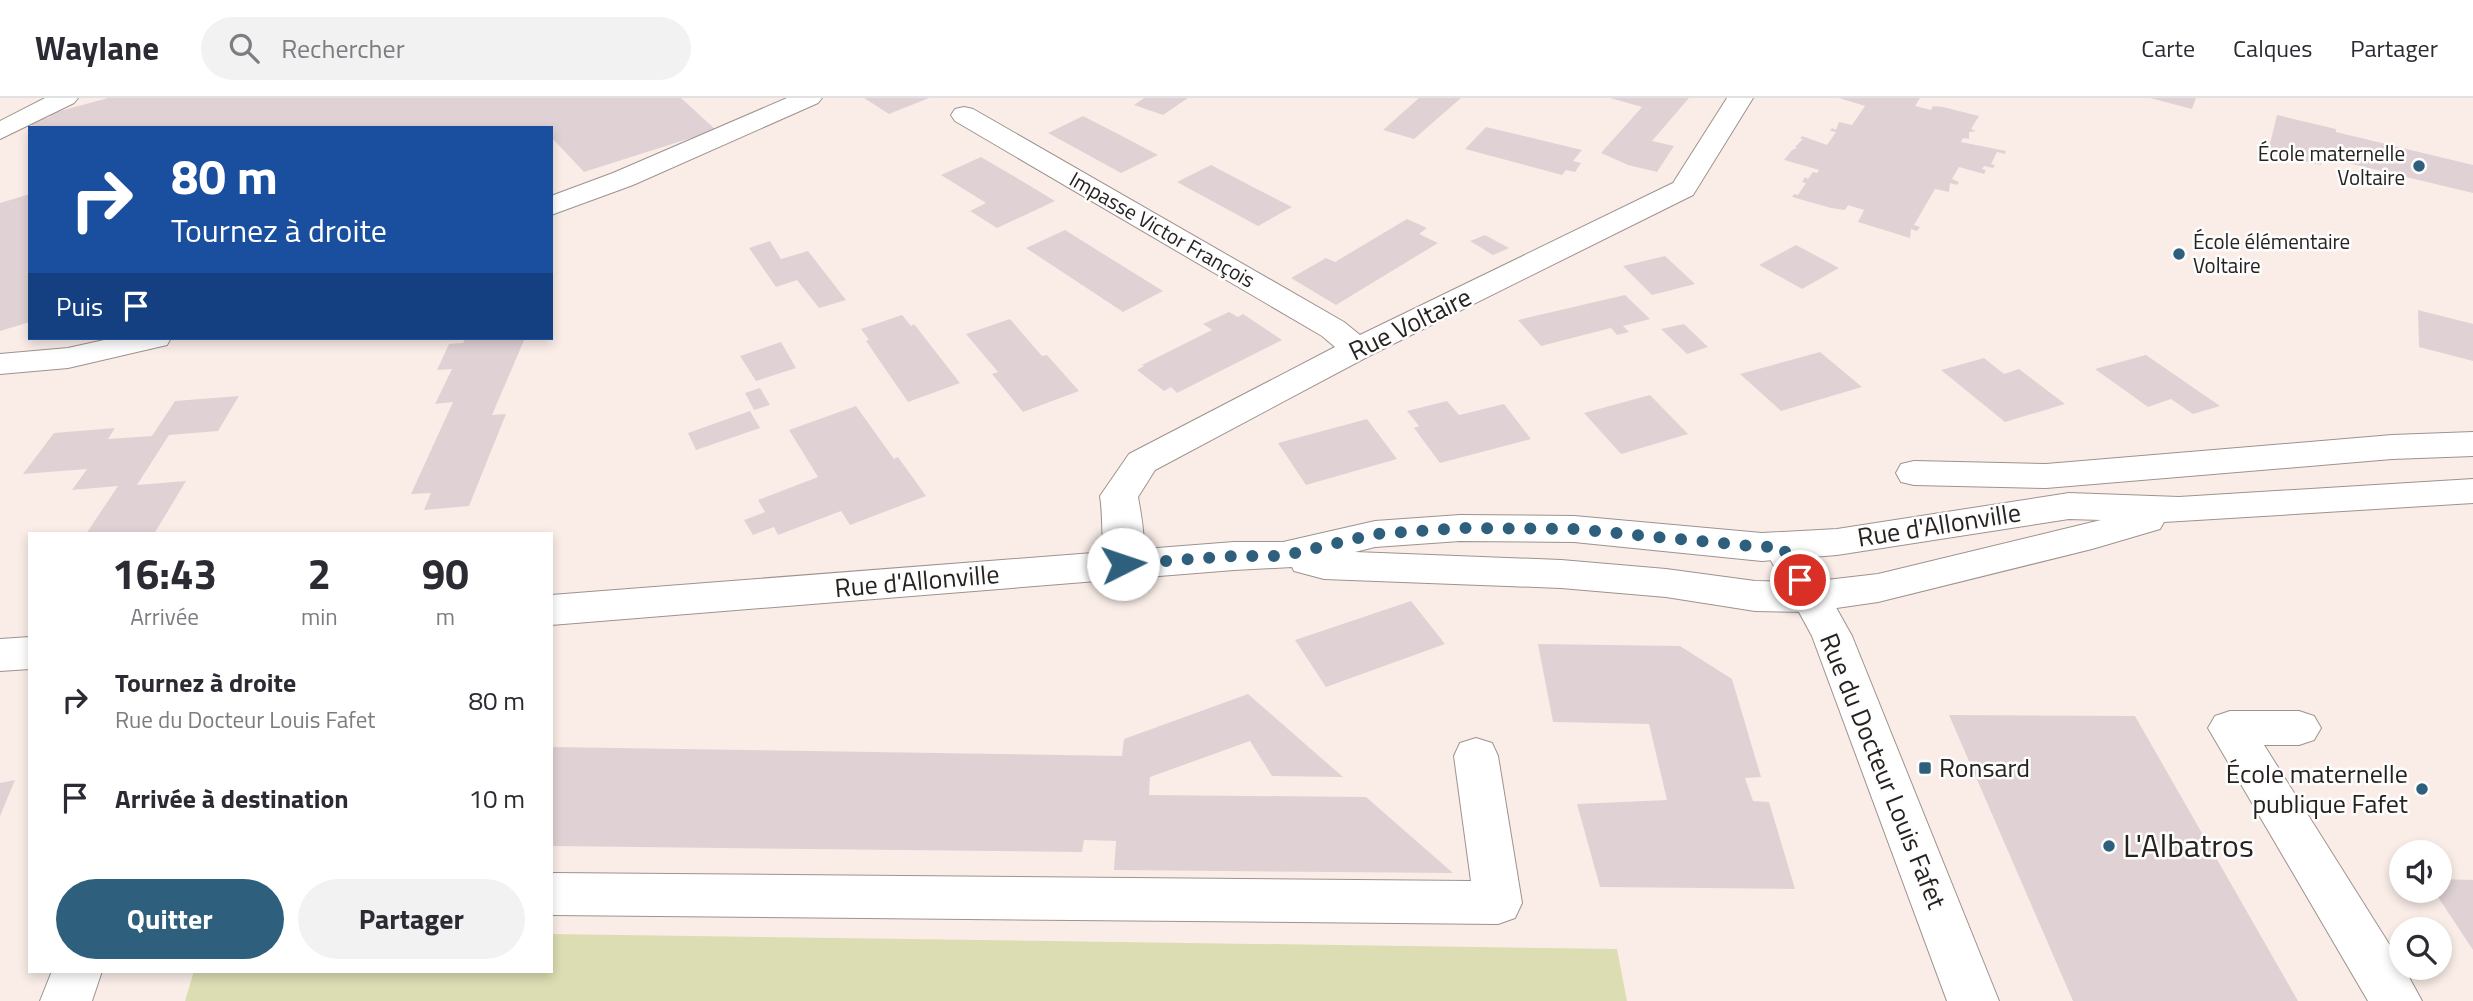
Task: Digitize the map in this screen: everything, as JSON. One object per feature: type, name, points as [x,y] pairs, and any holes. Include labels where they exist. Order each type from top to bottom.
[{"type":"street","points":[[0,131],[65,98]]},
{"type":"street","points":[[553,205],[623,179],[809,98]]},
{"type":"street","name":"Rue Voltaire","points":[[1123,564],[1123,521],[1119,496],[1142,462],[1357,349],[1683,189],[1740,98]]},
{"type":"street","name":"Impasse Victor François","points":[[964,115],[1333,329],[1357,349]]},
{"type":"street","points":[[0,363],[68,358],[146,340]]},
{"type":"street","points":[[1914,473],[1950,470],[2004,475],[2046,475],[2392,447],[2473,444]]},
{"type":"street","name":"Rue d'Allonville","points":[[1283,556],[1375,534],[1460,528],[1574,529],[1762,547],[1838,542],[2069,506],[2179,510],[2473,491]]},
{"type":"street","name":"Rue d'Allonville","points":[[553,610],[1234,556],[1283,556],[1324,565],[1561,574],[1666,583],[1755,596],[1810,597],[1878,588],[2092,536],[2179,510]]},
{"type":"street","name":"Rue du Docteur Louis Fafet","points":[[1782,546],[1832,636],[1973,1001]]},
{"type":"street","points":[[0,655],[28,653]]},
{"type":"street","points":[[2299,728],[2230,728],[2396,1001]]},
{"type":"street","points":[[553,894],[1498,903],[1476,756]]},
{"type":"street","points":[[66,1001],[76,973]]},
{"type":"green space","points":[[553,934],[1617,949],[1627,1001],[185,1001],[193,973],[553,973]]},
{"type":"building","points":[[108,98],[681,98],[716,130],[584,172],[553,139],[553,126],[32,126],[31,122],[50,117],[49,114]]},
{"type":"building","points":[[864,98],[929,98],[889,114]]},
{"type":"building","points":[[1144,98],[1188,98],[1163,115],[1134,105]]},
{"type":"building","points":[[1419,98],[1461,98],[1414,139],[1383,130]]},
{"type":"building","points":[[1610,98],[1689,98],[1652,141],[1674,146],[1657,172],[1628,165],[1601,153],[1642,107]]},
{"type":"building","points":[[1839,98],[1920,98],[1915,106],[1931,110],[1933,106],[1943,107],[1979,116],[1971,129],[1976,131],[1969,132],[1969,139],[1963,138],[1961,142],[2006,151],[2005,154],[1997,152],[1991,164],[1995,165],[1993,168],[1984,166],[1984,174],[1959,167],[1952,179],[1959,182],[1957,185],[1950,183],[1949,192],[1935,189],[1914,225],[1920,227],[1917,231],[1911,229],[1910,238],[1858,222],[1864,210],[1848,205],[1845,210],[1831,208],[1792,197],[1794,194],[1798,195],[1806,183],[1802,182],[1805,177],[1808,179],[1813,172],[1817,173],[1819,170],[1784,160],[1797,148],[1795,147],[1803,139],[1800,139],[1802,136],[1827,145],[1836,132],[1830,131],[1832,128],[1836,130],[1839,122],[1852,125],[1865,106]]},
{"type":"building","points":[[2150,98],[2196,98],[2192,109]]},
{"type":"building","points":[[2277,115],[2473,165],[2473,193],[2323,157],[2321,165],[2268,152]]},
{"type":"building","points":[[1083,116],[1158,155],[1121,173],[1048,133]]},
{"type":"building","points":[[1486,127],[1582,150],[1573,161],[1581,163],[1575,172],[1566,170],[1562,175],[1465,149]]},
{"type":"building","points":[[981,157],[1055,201],[997,228],[970,211],[986,203],[941,175]]},
{"type":"building","points":[[1211,165],[1292,207],[1258,226],[1177,182]]},
{"type":"building","points":[[28,195],[28,323],[0,331],[0,203]]},
{"type":"building","points":[[1407,219],[1427,228],[1419,234],[1438,243],[1336,305],[1291,278],[1326,258],[1335,262]]},
{"type":"building","points":[[1065,230],[1163,291],[1123,312],[1026,248]]},
{"type":"building","points":[[1485,235],[1509,248],[1493,255],[1470,241]]},
{"type":"building","points":[[770,241],[781,259],[808,251],[846,300],[819,308],[797,280],[776,287],[749,248]]},
{"type":"building","points":[[1796,245],[1839,268],[1802,289],[1759,265]]},
{"type":"building","points":[[1665,256],[1695,284],[1652,295],[1623,266]]},
{"type":"building","points":[[1625,295],[1650,319],[1623,326],[1629,332],[1617,335],[1611,328],[1541,346],[1518,320]]},
{"type":"building","points":[[2418,310],[2473,324],[2473,361],[2419,347]]},
{"type":"building","points":[[1229,312],[1238,317],[1243,314],[1282,340],[1177,393],[1171,387],[1164,391],[1137,370],[1212,330],[1203,324]]},
{"type":"building","points":[[902,315],[911,326],[914,324],[960,383],[908,402],[866,341],[869,340],[861,329]]},
{"type":"building","points":[[1010,319],[1042,356],[1047,355],[1079,391],[1023,412],[992,374],[998,372],[966,334]]},
{"type":"building","points":[[1684,324],[1708,347],[1687,354],[1661,329]]},
{"type":"building","points":[[465,340],[524,340],[492,415],[506,414],[469,506],[424,510],[431,493],[411,494],[453,402],[435,404],[452,369],[437,370],[449,344],[463,343]]},
{"type":"building","points":[[781,342],[796,368],[756,381],[740,356]]},
{"type":"building","points":[[1820,352],[1862,387],[1781,411],[1740,374]]},
{"type":"building","points":[[2146,355],[2220,406],[2193,414],[2171,399],[2148,407],[2095,369]]},
{"type":"building","points":[[1984,358],[2004,374],[2019,369],[2065,404],[2005,422],[1941,370]]},
{"type":"building","points":[[760,388],[770,405],[754,410],[745,393]]},
{"type":"building","points":[[1650,395],[1688,434],[1621,454],[1584,413]]},
{"type":"building","points":[[239,396],[218,431],[169,435],[137,485],[186,481],[155,532],[87,532],[118,486],[72,490],[87,469],[23,474],[54,433],[115,428],[108,439],[152,436],[175,401]]},
{"type":"building","points":[[1447,401],[1459,415],[1504,404],[1531,439],[1440,463],[1414,428],[1419,426],[1407,411]]},
{"type":"building","points":[[856,406],[894,459],[898,457],[926,496],[850,525],[841,511],[778,535],[774,527],[753,535],[744,520],[765,512],[758,500],[818,477],[789,430]]},
{"type":"building","points":[[750,411],[760,428],[696,450],[688,433]]},
{"type":"building","points":[[1367,419],[1397,459],[1306,485],[1278,443]]},
{"type":"building","points":[[1411,601],[1445,644],[1326,687],[1295,640]]},
{"type":"building","points":[[1538,644],[1680,646],[1732,679],[1761,777],[1745,778],[1753,801],[1769,802],[1795,889],[1600,887],[1577,804],[1667,800],[1649,724],[1553,722]]},
{"type":"building","points":[[1248,694],[1343,777],[1272,776],[1250,741],[1150,777],[1149,795],[1366,797],[1453,873],[1114,870],[1116,841],[1084,840],[1082,852],[553,846],[553,747],[1122,756],[1124,739]]},
{"type":"building","points":[[1949,715],[2135,716],[2298,1001],[2073,1001]]},
{"type":"building","points":[[15,780],[0,816],[0,783]]},
{"type":"building","points":[[2452,879],[2473,880],[2473,950],[2442,903],[2452,903]]},
{"type":"place","name":"École maternelle Voltaire","points":[[2419,166]]},
{"type":"place","name":"École élémentaire Voltaire","points":[[2179,254]]},
{"type":"place","name":"Ronsard","points":[[1925,768]]},
{"type":"place","name":"École maternelle publique Fafet","points":[[2422,789]]},
{"type":"place","name":"L'Albatros","points":[[2109,846]]},
{"type":"route","points":[[1123,564],[1234,556],[1283,556],[1375,534],[1460,528],[1538,527],[1762,547],[1782,546],[1800,580]]}]
